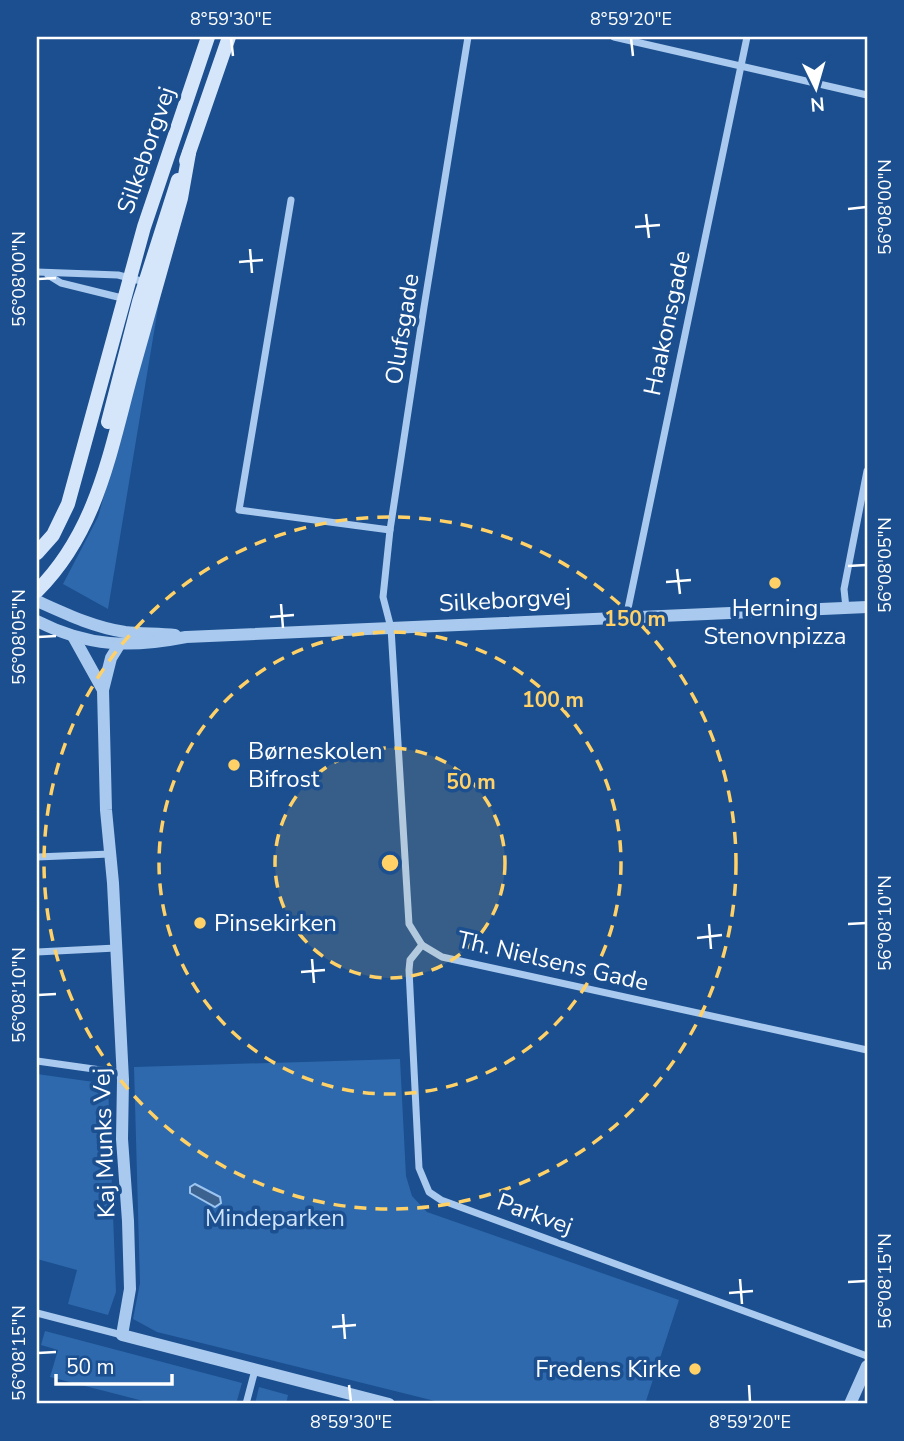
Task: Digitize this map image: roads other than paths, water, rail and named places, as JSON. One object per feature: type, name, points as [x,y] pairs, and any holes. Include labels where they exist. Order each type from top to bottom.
[{"type":"main road","name":"Silkeborgvej","points":[[37,554],[53,535],[68,503],[144,227],[208,37]]},
{"type":"main road","name":"Silkeborgvej","points":[[100,486],[100,458],[139,302],[172,193],[189,153],[229,37]]},
{"type":"main road","name":"Silkeborgvej","points":[[37,591],[50,579],[74,546],[100,486],[181,198],[189,153]]},
{"type":"street","name":"Olufsgade","points":[[391,628],[383,597],[390,530],[468,37]]},
{"type":"street","points":[[614,37],[867,94]]},
{"type":"street","name":"Haakonsgade","points":[[626,618],[747,37]]},
{"type":"street","points":[[291,200],[239,510],[390,530]]},
{"type":"street","points":[[37,272],[130,278],[145,282]]},
{"type":"street","points":[[47,274],[61,283],[139,302]]},
{"type":"street","points":[[846,608],[844,589],[867,471]]},
{"type":"street","name":"Silkeborgvej","points":[[37,601],[102,628],[186,637],[867,607]]},
{"type":"street","name":"Silkeborgvej","points":[[37,621],[73,636],[119,645],[142,645],[186,637]]},
{"type":"street","name":"Th. Nielsens Gade","points":[[391,628],[409,924],[422,945],[442,957],[867,1050]]},
{"type":"street","name":"Kaj Munks Vej","points":[[73,636],[103,690]]},
{"type":"street","name":"Kaj Munks Vej","points":[[119,645],[111,658],[103,690],[106,810],[116,948],[130,1289],[122,1335]]},
{"type":"street","points":[[37,857],[110,854]]},
{"type":"street","name":"Parkvej","points":[[422,945],[410,960],[409,971],[419,1168],[429,1192],[441,1200],[867,1356]]},
{"type":"street","points":[[37,952],[116,948]]},
{"type":"street","points":[[37,1061],[122,1073]]},
{"type":"street","points":[[37,1313],[389,1404]]},
{"type":"street","points":[[850,1404],[867,1366]]},
{"type":"street","points":[[246,1404],[255,1370]]},
{"type":"place","name":"Herning Stenovnpizza","points":[[775,583]]},
{"type":"place","name":"Børneskolen Bifrost","points":[[234,765]]},
{"type":"place","name":"Pinsekirken","points":[[200,923]]},
{"type":"place","name":"Fredens Kirke","points":[[695,1369]]},
{"type":"park label","name":"Mindeparken","points":[[275,1218]]}]
